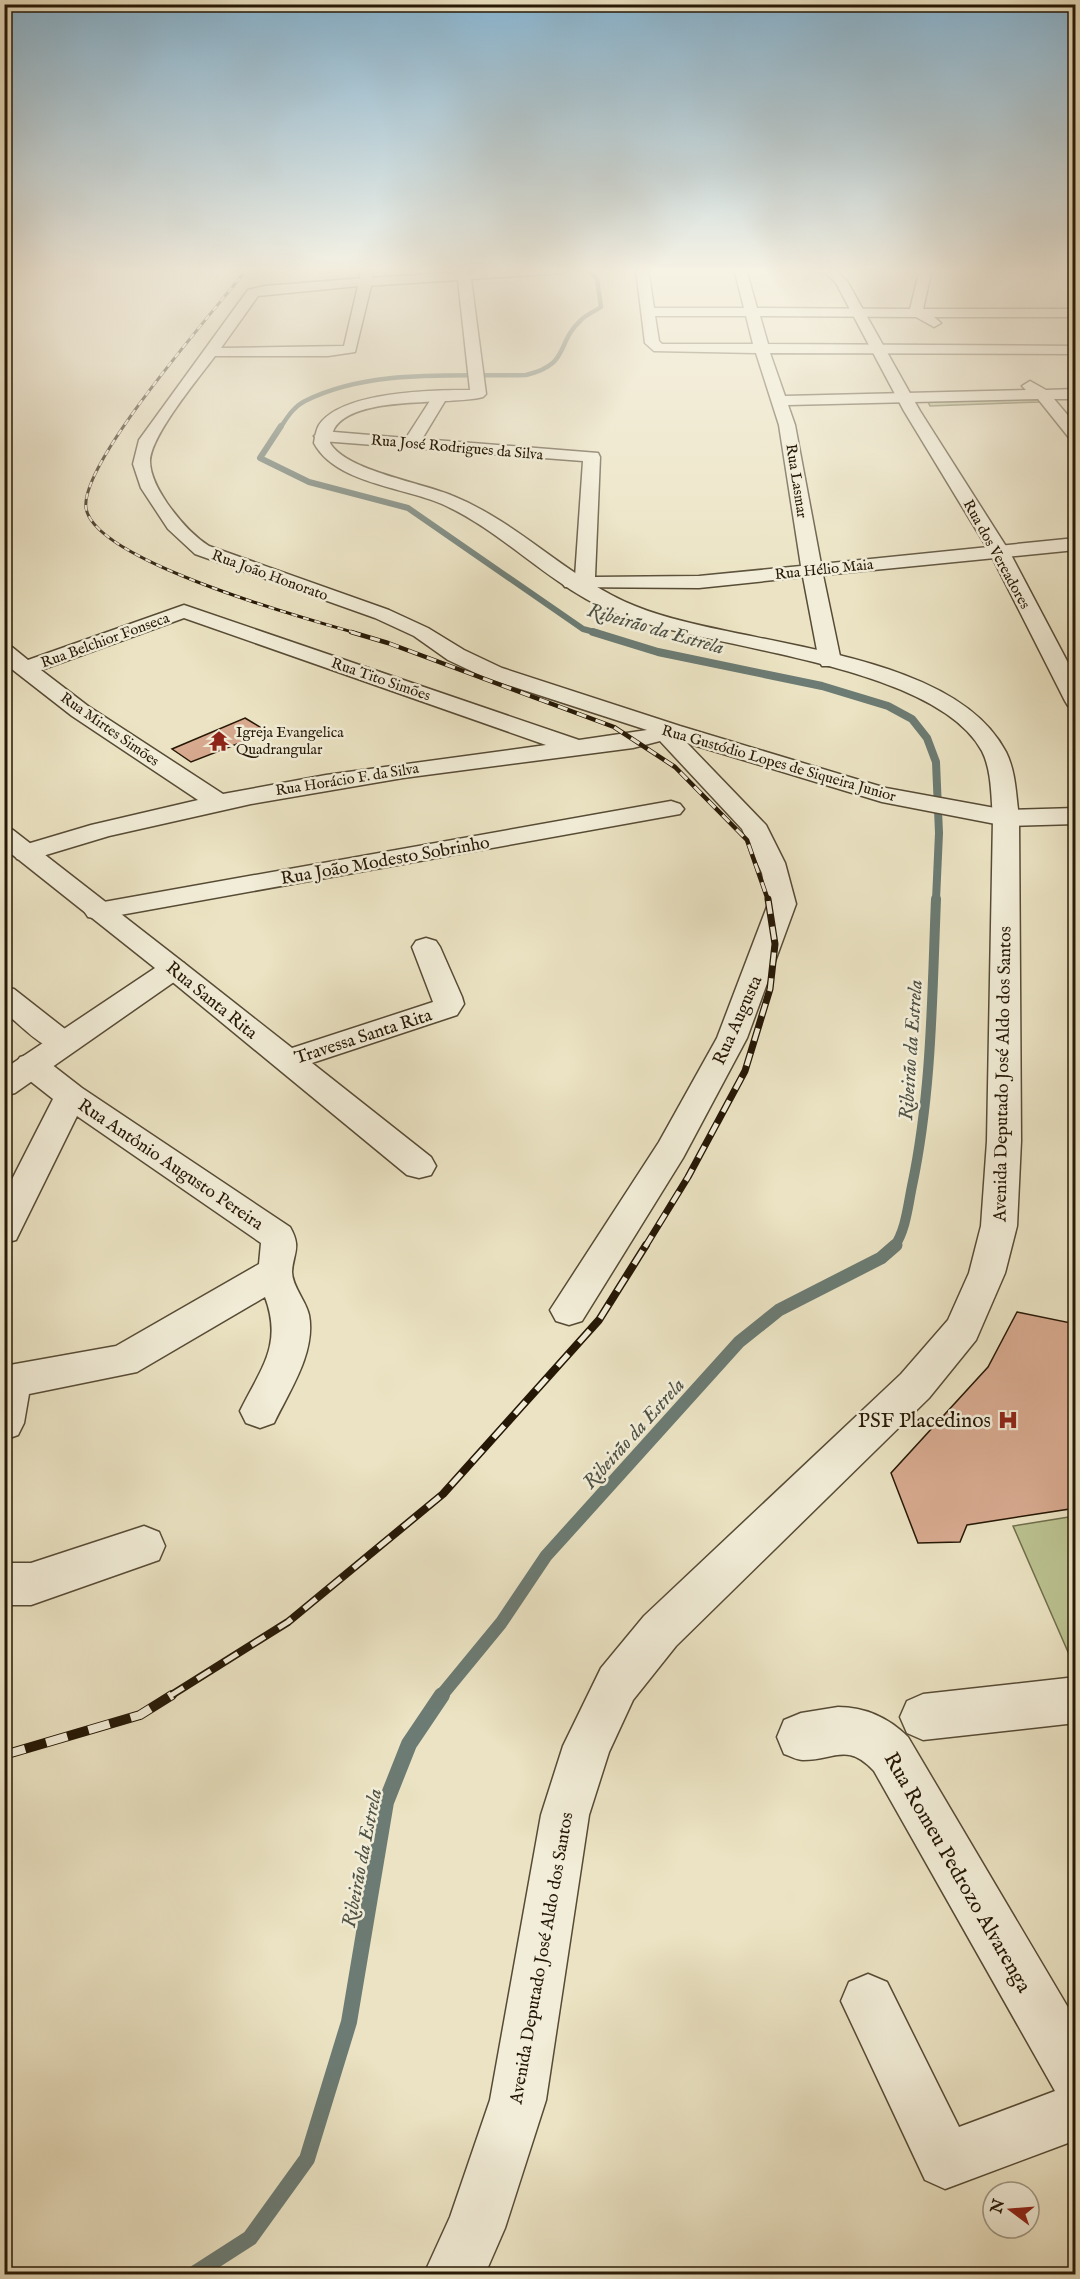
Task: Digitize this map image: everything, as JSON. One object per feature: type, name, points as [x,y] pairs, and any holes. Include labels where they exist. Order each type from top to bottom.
[{"type":"street","name":"Rua João Honorato","points":[[194,375],[147,440],[141,464],[150,490],[194,546],[224,560],[382,614],[421,632],[456,655],[494,673],[624,716]]},
{"type":"street","points":[[322,436],[332,422],[363,406],[394,399],[478,394],[475,375]]},
{"type":"street","name":"Rua Lasmar","points":[[771,375],[787,425],[830,661]]},
{"type":"street","name":"Rua dos Vereadores","points":[[892,375],[999,551],[1076,701]]},
{"type":"street","points":[[1014,375],[1046,400],[1076,436]]},
{"type":"street","points":[[780,401],[908,403],[1046,400],[1076,394]]},
{"type":"street","points":[[411,443],[440,396]]},
{"type":"street","name":"Rua José Rodrigues da Silva","points":[[322,436],[592,457],[579,582]]},
{"type":"street","name":"Avenida Deputado José Aldo dos Santos","points":[[322,436],[322,446],[332,458],[455,503],[608,603],[657,620],[830,661],[899,680],[933,694],[975,726],[990,743],[1001,773],[997,816],[1004,1141],[999,1226],[987,1273],[963,1329],[915,1386],[660,1631],[616,1684],[587,1746],[565,1815],[518,2100],[476,2228],[454,2274]]},
{"type":"street","name":"Rua Hélio Maia","points":[[579,582],[675,583],[1076,544]]},
{"type":"street","name":"Rua Belchior Fonseca","points":[[26,668],[184,611]]},
{"type":"street","name":"Rua Tito Simões","points":[[184,611],[577,748]]},
{"type":"street","name":"Rua Mirtes Simões","points":[[4,651],[80,711],[218,802]]},
{"type":"street","name":"Rua Gustódio Lopes de Siqueira Junior","points":[[624,716],[882,795],[997,816],[1076,816]]},
{"type":"street","name":"Rua Horácio F. da Silva","points":[[27,853],[105,827],[218,802],[365,774],[633,741],[672,731]]},
{"type":"street","name":"Rua Augusta","points":[[569,1310],[671,1149],[721,1059],[732,1038],[782,904],[781,889],[763,842],[753,825],[671,740],[672,731]]},
{"type":"street","name":"Rua João Modesto Sobrinho","points":[[98,911],[671,809]]},
{"type":"street","name":"Rua Santa Rita","points":[[4,835],[419,1166]]},
{"type":"street","name":"Travessa Santa Rita","points":[[286,1061],[446,1008],[449,1004],[426,947]]},
{"type":"street","points":[[18,1075],[174,969]]},
{"type":"street","points":[[4,996],[63,1043]]},
{"type":"street","name":"Rua Antônio Augusto Pereira","points":[[18,1075],[71,1096],[278,1237],[279,1257],[274,1273],[290,1315],[291,1346],[260,1411]]},
{"type":"street","points":[[4,1230],[71,1096]]},
{"type":"street","points":[[4,1423],[8,1383],[123,1360],[180,1330],[274,1273]]},
{"type":"street","points":[[4,1584],[31,1584],[144,1546]]},
{"type":"street","points":[[923,1717],[1076,1700]]},
{"type":"street","name":"Rua Romeu Pedrozo Alvarenga","points":[[801,1737],[837,1730],[850,1730],[873,1736],[882,1742],[1076,2074]]},
{"type":"street","points":[[868,2001],[945,2160],[1076,2112]]},
{"type":"green space","points":[[1035,396],[1040,402],[930,406],[926,398]]},
{"type":"green space","points":[[1076,1516],[1075,1668],[1013,1526]]},
{"type":"building","name":"Igreja Evangelica Quadrangular","points":[[245,718],[268,732],[191,762],[172,749]]},
{"type":"building","name":"PSF Placedinos","points":[[1017,1312],[1076,1324],[1076,1508],[967,1525],[960,1542],[918,1543],[891,1473],[988,1367]]},
{"type":"waterway","name":"Ribeirão da Estrela","points":[[280,428],[301,403],[330,390],[357,383],[432,375]]},
{"type":"waterway","name":"Ribeirão da Estrela","points":[[281,426],[260,458],[309,482],[408,508],[583,629],[598,633]]},
{"type":"waterway","name":"Ribeirão da Estrela","points":[[593,632],[658,652],[822,686],[888,706],[912,719],[927,738],[936,762],[939,833],[936,900]]},
{"type":"waterway","name":"Ribeirão da Estrela","points":[[894,1246],[906,1217],[924,1115],[930,1043],[936,899]]},
{"type":"waterway","name":"Ribeirão da Estrela","points":[[441,1696],[501,1623],[546,1556],[739,1342],[779,1310],[881,1258],[894,1246]]},
{"type":"waterway","name":"Ribeirão da Estrela","points":[[194,2274],[250,2238],[307,2159],[349,2022],[386,1802],[409,1744],[442,1695]]},
{"type":"railway","points":[[161,375],[104,457],[90,486],[86,508],[98,528],[125,548],[162,567],[206,585],[356,633]]},
{"type":"railway","points":[[351,632],[388,643],[614,727],[675,767],[747,840],[768,900]]},
{"type":"railway","points":[[645,1247],[688,1177],[745,1071],[770,989],[775,944],[768,899]]},
{"type":"railway","points":[[170,1696],[288,1622],[443,1494],[599,1320],[646,1245]]},
{"type":"railway","points":[[4,1755],[140,1715],[172,1695]]},
{"type":"place","name":"Igreja Evangelica Quadrangular","points":[[219,741]]},
{"type":"place","name":"PSF Placedinos","points":[[1008,1420]]}]
